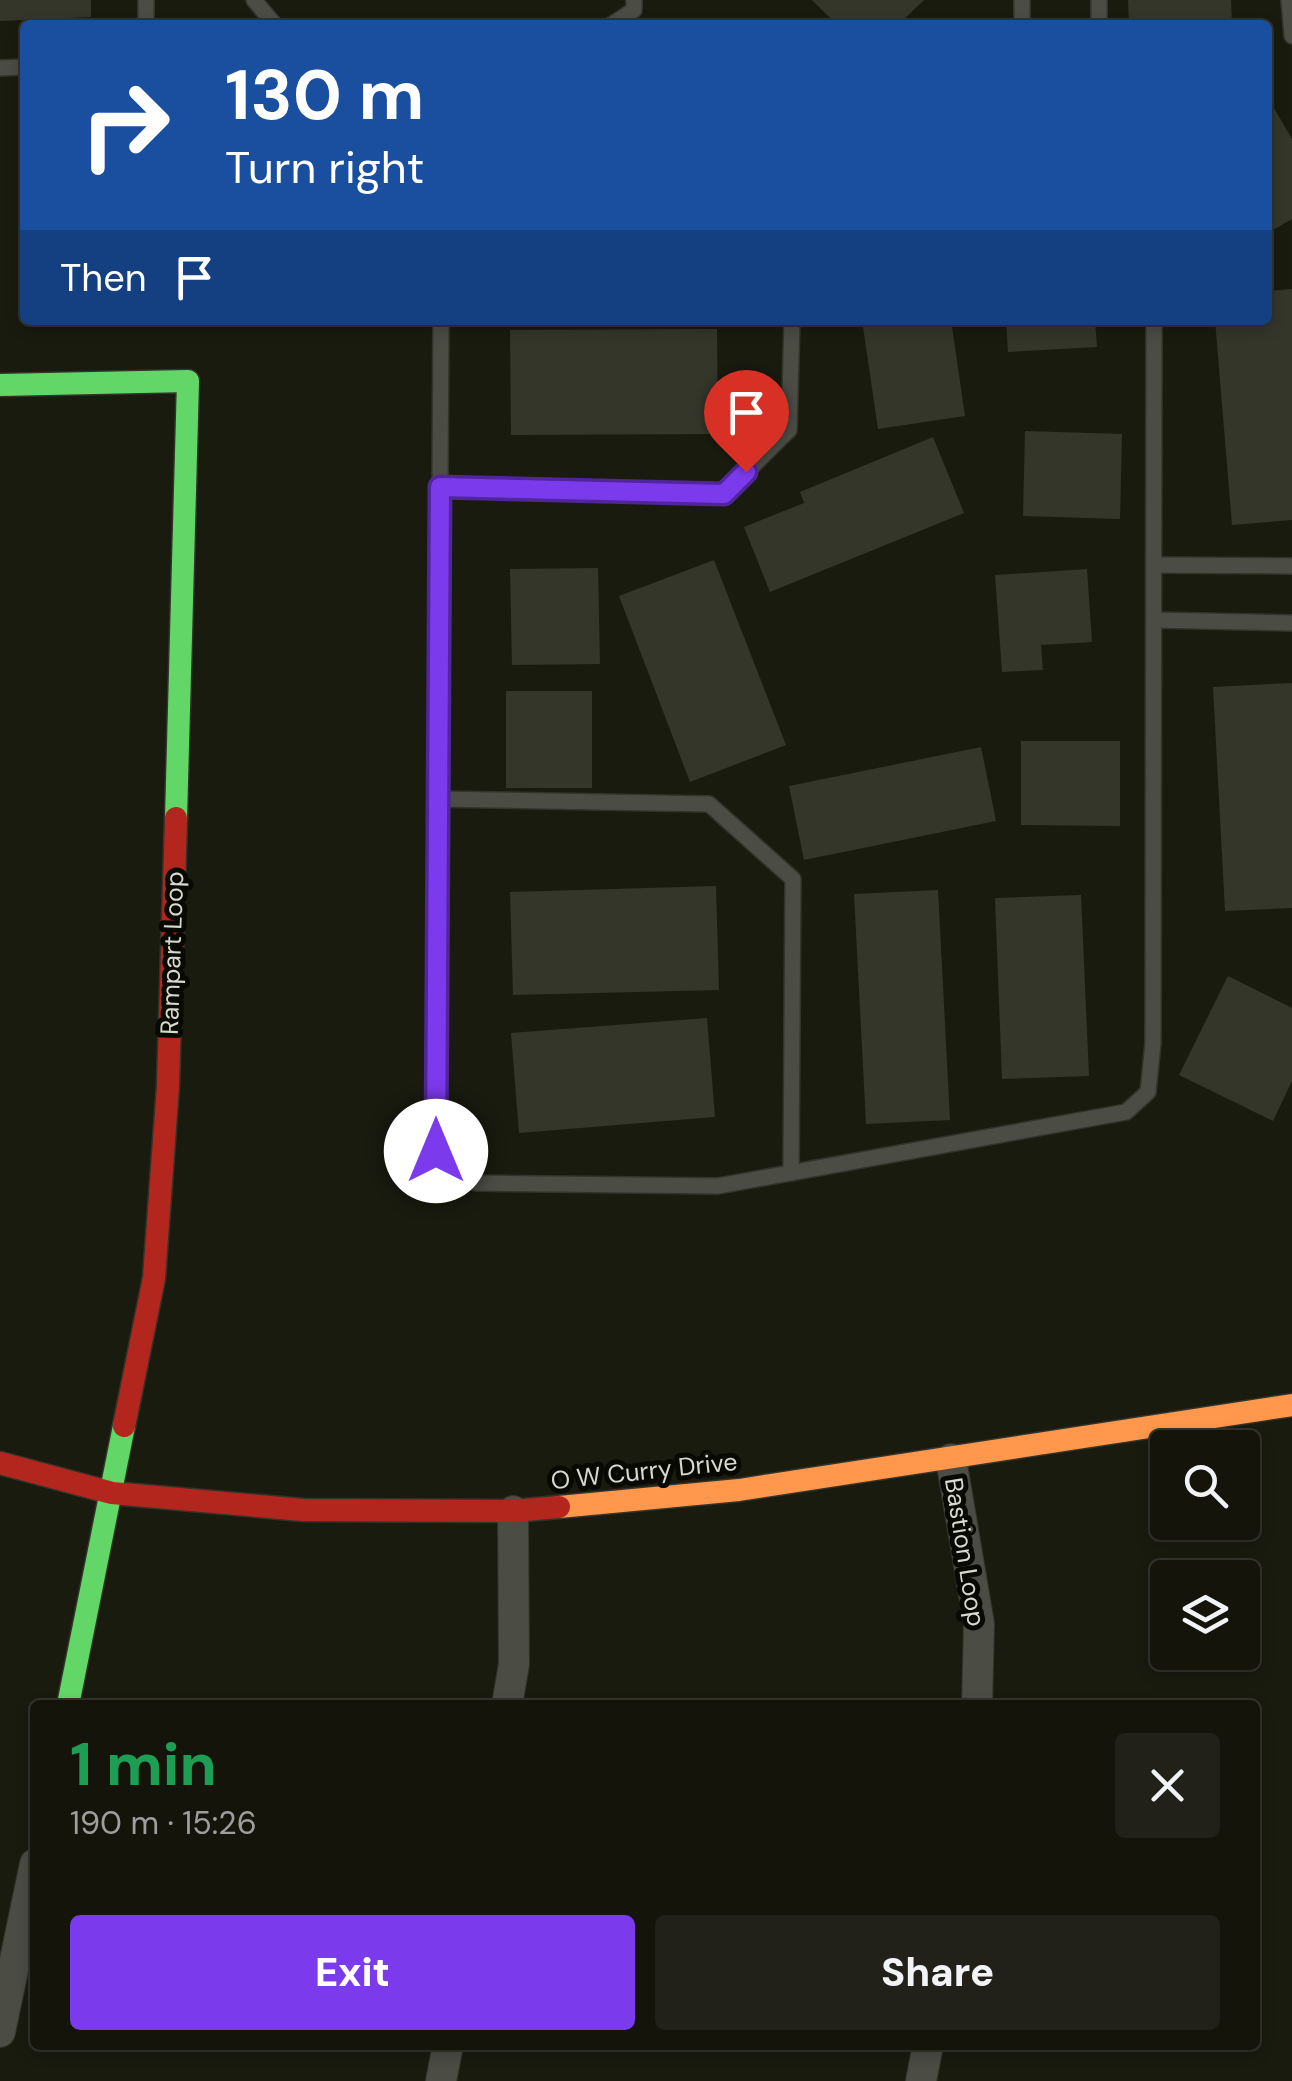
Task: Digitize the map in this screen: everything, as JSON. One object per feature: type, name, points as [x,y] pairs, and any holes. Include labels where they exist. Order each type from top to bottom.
[{"type":"street","name":"Rampart Loop","points":[[0,385],[188,381],[168,1086],[154,1278],[69,1700]]},
{"type":"street","name":"O W Curry Drive","points":[[0,1462],[112,1493],[303,1510],[513,1511],[739,1490],[1292,1405]]},
{"type":"street","name":"Bastion Loop","points":[[951,1459],[979,1624],[977,1700]]},
{"type":"street","points":[[508,1700],[514,1664],[513,1511]]},
{"type":"street","points":[[0,2032],[30,1888]]},
{"type":"street","points":[[441,2081],[447,2050]]},
{"type":"street","points":[[922,2081],[927,2050]]},
{"type":"lane","points":[[254,0],[271,20]]},
{"type":"lane","points":[[619,20],[634,10],[634,0]]},
{"type":"lane","points":[[1290,0],[1292,36]]},
{"type":"lane","points":[[441,325],[436,1151],[447,1173],[476,1183],[718,1186],[1126,1112],[1148,1092],[1153,1043],[1154,325]]},
{"type":"lane","points":[[440,487],[724,494],[789,430],[792,325]]},
{"type":"lane","points":[[1154,565],[1292,566]]},
{"type":"lane","points":[[1154,620],[1292,624]]},
{"type":"lane","points":[[438,798],[709,804],[793,878],[791,1173]]},
{"type":"building","points":[[0,0],[91,0],[91,17],[0,21]]},
{"type":"building","points":[[812,0],[924,0],[903,20],[832,20]]},
{"type":"building","points":[[1128,0],[1231,0],[1232,20],[1129,20]]},
{"type":"building","points":[[1272,105],[1292,139],[1292,219],[1272,231]]},
{"type":"building","points":[[1292,289],[1292,520],[1232,525],[1215,325],[1272,325],[1272,291]]},
{"type":"building","points":[[863,325],[952,325],[965,416],[878,429]]},
{"type":"building","points":[[1006,325],[1095,325],[1097,347],[1008,352]]},
{"type":"building","points":[[717,329],[718,434],[511,435],[510,330]]},
{"type":"building","points":[[1025,431],[1122,434],[1120,519],[1023,516]]},
{"type":"building","points":[[933,437],[964,513],[770,592],[744,527],[804,503],[800,492]]},
{"type":"building","points":[[714,560],[786,745],[690,782],[619,596]]},
{"type":"building","points":[[598,568],[600,664],[512,665],[510,569]]},
{"type":"building","points":[[1087,569],[1092,642],[1041,645],[1043,670],[1002,672],[995,575]]},
{"type":"building","points":[[1292,683],[1292,908],[1225,911],[1213,687]]},
{"type":"building","points":[[506,691],[592,691],[592,788],[506,788]]},
{"type":"building","points":[[1021,741],[1120,741],[1120,826],[1021,825]]},
{"type":"building","points":[[981,747],[996,821],[804,860],[789,786]]},
{"type":"building","points":[[716,886],[719,990],[513,995],[510,892]]},
{"type":"building","points":[[938,890],[950,1120],[866,1124],[854,894]]},
{"type":"building","points":[[1081,895],[1089,1076],[1002,1079],[995,898]]},
{"type":"building","points":[[1228,976],[1292,1008],[1292,1081],[1273,1121],[1179,1075]]},
{"type":"building","points":[[707,1018],[715,1117],[519,1133],[511,1033]]},
{"type":"traffic: fast","points":[[0,385],[188,381],[176,818]]},
{"type":"traffic: fast","points":[[69,1700],[124,1426]]},
{"type":"traffic: slow","points":[[559,1507],[739,1490],[1292,1405]]},
{"type":"traffic: jam","points":[[124,1426],[154,1278],[168,1086],[176,818]]},
{"type":"traffic: jam","points":[[0,1463],[112,1493],[303,1510],[513,1511],[559,1507]]},
{"type":"route","points":[[436,1151],[440,487],[724,494],[746,472]]}]
